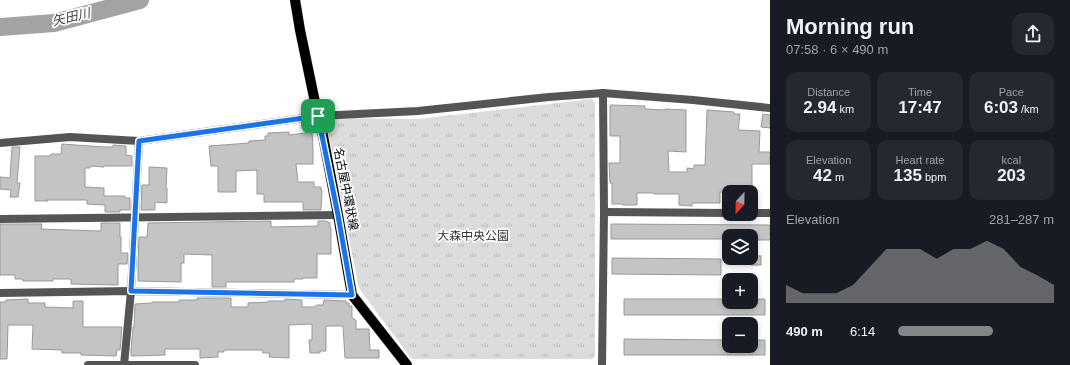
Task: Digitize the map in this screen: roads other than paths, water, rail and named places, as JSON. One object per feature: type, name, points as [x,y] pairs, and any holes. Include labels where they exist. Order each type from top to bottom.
[{"type":"main road","name":"名古屋中環状線","points":[[295,0],[338,215],[352,295],[407,365]]},
{"type":"street","points":[[602,365],[604,212],[603,94]]},
{"type":"street","points":[[0,143],[70,137],[139,141],[318,116],[418,112],[549,97],[603,94],[693,100],[770,108]]},
{"type":"street","points":[[124,365],[131,291],[139,141]]},
{"type":"street","points":[[604,212],[722,213]]},
{"type":"street","points":[[758,213],[770,213]]},
{"type":"street","points":[[0,219],[338,215]]},
{"type":"street","points":[[0,293],[131,291],[352,295]]},
{"type":"street","points":[[88,365],[195,365]]},
{"type":"waterway","name":"矢田川","points":[[0,27],[54,23],[140,0]]},
{"type":"park label","name":"大森中央公園","points":[[473,236]]}]
